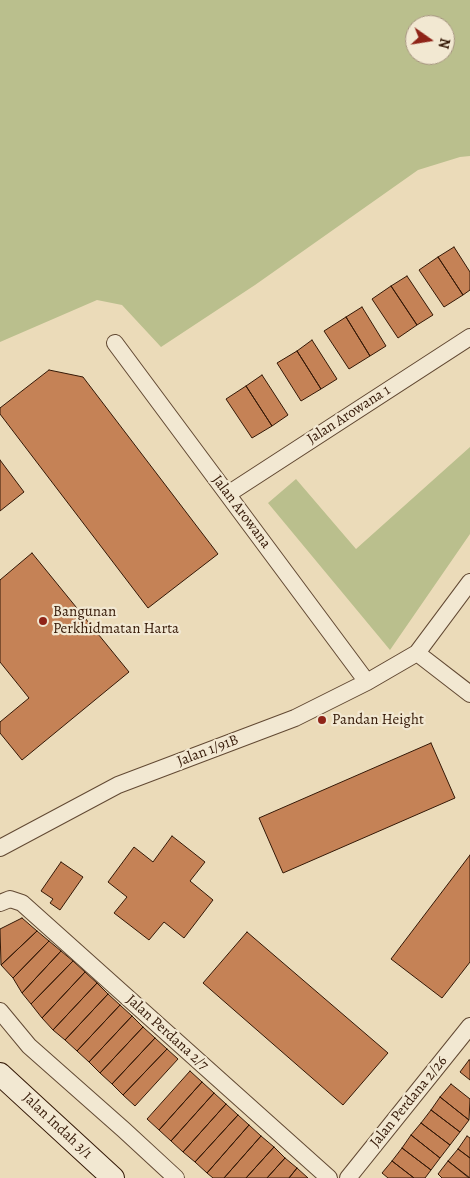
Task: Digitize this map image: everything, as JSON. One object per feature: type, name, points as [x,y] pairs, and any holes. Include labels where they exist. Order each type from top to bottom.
[{"type":"street","name":"Jalan Arowana 1","points":[[228,494],[470,337]]},
{"type":"street","name":"Jalan Arowana","points":[[115,343],[367,682]]},
{"type":"street","points":[[470,582],[417,653],[470,694]]},
{"type":"street","name":"Jalan 1/91B","points":[[0,848],[118,785],[295,718],[367,682],[417,653]]},
{"type":"street","name":"Jalan Perdana 2/7","points":[[0,903],[10,899],[22,903],[329,1178]]},
{"type":"street","points":[[0,1011],[29,1046],[176,1178]]},
{"type":"street","name":"Jalan Perdana 2/26","points":[[348,1178],[470,1026]]},
{"type":"street","name":"Jalan Indah 3/1","points":[[0,1074],[113,1178]]},
{"type":"green space","points":[[0,0],[470,0],[470,156],[460,157],[418,170],[255,285],[161,347],[122,305],[97,300],[0,342]]},
{"type":"green space","points":[[470,447],[470,534],[390,650],[268,503],[296,479],[356,549]]},
{"type":"building","points":[[454,247],[470,272],[470,290],[463,295],[438,257]]},
{"type":"building","points":[[438,257],[463,295],[444,307],[419,270]]},
{"type":"building","points":[[407,276],[433,315],[417,325],[391,286]]},
{"type":"building","points":[[391,286],[417,325],[398,338],[372,299]]},
{"type":"building","points":[[362,307],[386,346],[370,356],[346,317]]},
{"type":"building","points":[[346,317],[370,356],[349,369],[324,331]]},
{"type":"building","points":[[312,340],[337,379],[321,389],[297,351]]},
{"type":"building","points":[[297,351],[321,389],[301,401],[277,363]]},
{"type":"building","points":[[49,370],[83,377],[218,554],[148,608],[0,414],[0,408]]},
{"type":"building","points":[[262,375],[288,415],[272,426],[246,386]]},
{"type":"building","points":[[246,386],[272,426],[252,438],[226,399]]},
{"type":"building","points":[[0,460],[24,492],[0,511]]},
{"type":"building","name":"Bangunan Perkhidmatan Harta","points":[[32,553],[129,672],[22,760],[0,733],[0,722],[29,698],[0,662],[0,580]]},
{"type":"building","points":[[431,743],[455,798],[283,873],[259,818]]},
{"type":"building","points":[[172,836],[205,862],[190,881],[213,900],[184,938],[164,922],[149,940],[114,913],[127,897],[108,882],[134,847],[153,862]]},
{"type":"building","points":[[470,855],[470,962],[442,998],[391,959]]},
{"type":"building","points":[[61,862],[83,877],[60,910],[50,903],[53,899],[41,891]]},
{"type":"building","points":[[22,918],[37,931],[1,965],[0,929]]},
{"type":"building","points":[[37,931],[49,941],[13,978],[1,965]]},
{"type":"building","points":[[247,932],[388,1053],[343,1105],[203,983]]},
{"type":"building","points":[[49,941],[61,951],[22,993],[13,978]]},
{"type":"building","points":[[61,951],[73,961],[31,1004],[22,993]]},
{"type":"building","points":[[73,961],[85,972],[42,1018],[31,1004]]},
{"type":"building","points":[[85,972],[97,983],[53,1030],[42,1018]]},
{"type":"building","points":[[97,983],[108,994],[65,1040],[53,1030]]},
{"type":"building","points":[[108,994],[120,1005],[77,1051],[65,1040]]},
{"type":"building","points":[[120,1005],[132,1016],[89,1062],[77,1051]]},
{"type":"building","points":[[132,1016],[143,1027],[100,1073],[89,1062]]},
{"type":"building","points":[[143,1027],[155,1038],[112,1084],[100,1073]]},
{"type":"building","points":[[155,1038],[167,1049],[123,1095],[112,1084]]},
{"type":"building","points":[[167,1049],[178,1059],[135,1106],[123,1095]]},
{"type":"building","points":[[470,1060],[470,1080],[460,1072]]},
{"type":"building","points":[[190,1071],[202,1082],[159,1130],[147,1119]]},
{"type":"building","points":[[202,1082],[214,1093],[171,1141],[159,1130]]},
{"type":"building","points":[[451,1084],[470,1099],[469,1120],[440,1097]]},
{"type":"building","points":[[214,1093],[226,1104],[183,1152],[171,1141]]},
{"type":"building","points":[[440,1097],[469,1120],[460,1132],[431,1110]]},
{"type":"building","points":[[226,1104],[238,1115],[195,1162],[183,1152]]},
{"type":"building","points":[[431,1110],[460,1132],[450,1145],[421,1123]]},
{"type":"building","points":[[238,1115],[249,1125],[207,1173],[195,1162]]},
{"type":"building","points":[[421,1123],[450,1145],[440,1158],[411,1135]]},
{"type":"building","points":[[249,1125],[261,1136],[224,1178],[213,1178],[207,1173]]},
{"type":"building","points":[[411,1135],[440,1158],[431,1170],[402,1148]]},
{"type":"building","points":[[261,1136],[274,1147],[246,1178],[224,1178]]},
{"type":"building","points":[[467,1136],[470,1138],[470,1158],[458,1149]]},
{"type":"building","points":[[274,1147],[285,1158],[267,1178],[246,1178]]},
{"type":"building","points":[[402,1148],[431,1170],[425,1178],[414,1178],[392,1161]]},
{"type":"building","points":[[458,1149],[470,1158],[470,1178],[448,1161]]},
{"type":"building","points":[[285,1158],[297,1168],[289,1178],[267,1178]]},
{"type":"building","points":[[392,1161],[414,1178],[388,1178],[382,1173]]},
{"type":"building","points":[[448,1161],[469,1178],[442,1178],[438,1174]]},
{"type":"building","points":[[297,1168],[308,1178],[289,1178]]},
{"type":"place","name":"Bangunan Perkhidmatan Harta","points":[[43,621]]},
{"type":"place","name":"Pandan Height","points":[[322,720]]}]
